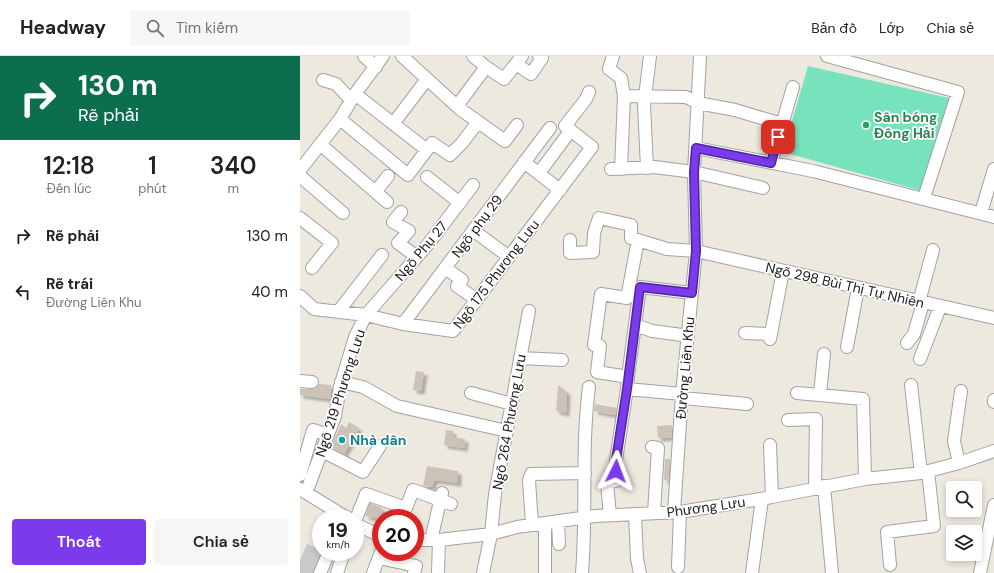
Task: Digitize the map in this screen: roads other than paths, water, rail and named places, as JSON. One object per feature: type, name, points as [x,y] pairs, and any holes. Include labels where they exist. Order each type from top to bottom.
[{"type":"street","points":[[364,56],[376,66]]},
{"type":"street","points":[[300,170],[340,119],[353,97],[384,56]]},
{"type":"street","points":[[402,56],[415,60],[427,80],[457,106],[505,141],[517,125]]},
{"type":"street","points":[[473,56],[504,79],[519,60],[531,74],[542,58],[539,56]]},
{"type":"street","points":[[613,56],[610,69],[621,78],[624,96],[616,169],[647,168],[694,172],[762,188]]},
{"type":"street","points":[[647,168],[645,98],[650,56]]},
{"type":"street","name":"Đường Liên Khu","points":[[678,567],[677,512],[682,396],[696,251],[694,172],[700,56]]},
{"type":"street","points":[[827,56],[958,92],[924,198]]},
{"type":"street","points":[[457,106],[486,67]]},
{"type":"street","points":[[323,80],[336,84],[393,124],[433,142],[450,156],[478,122]]},
{"type":"street","points":[[393,124],[427,80]]},
{"type":"street","points":[[771,163],[793,87]]},
{"type":"street","points":[[539,173],[571,130],[565,126],[586,99],[589,92]]},
{"type":"street","points":[[624,96],[645,98],[675,96],[686,97],[698,103],[735,110],[782,124]]},
{"type":"street","points":[[340,119],[408,174],[433,142]]},
{"type":"street","name":"Ngõ phụ 29","points":[[403,324],[550,128]]},
{"type":"street","name":"Ngõ 175 Phương Lưu","points":[[300,296],[314,308],[366,315],[403,324],[453,331],[592,147],[571,130]]},
{"type":"street","points":[[320,144],[388,202]]},
{"type":"street","points":[[696,148],[771,163],[924,198],[994,217]]},
{"type":"street","points":[[524,162],[560,190]]},
{"type":"street","points":[[981,213],[994,170]]},
{"type":"street","points":[[300,176],[342,213]]},
{"type":"street","points":[[376,191],[388,176]]},
{"type":"street","points":[[427,177],[460,203]]},
{"type":"street","name":"Ngõ Phụ 27","points":[[366,315],[417,257],[473,185]]},
{"type":"street","points":[[401,212],[393,222],[409,231],[398,243],[417,257]]},
{"type":"street","points":[[300,218],[332,243],[312,268]]},
{"type":"street","points":[[570,240],[570,253],[593,252],[594,233],[599,218],[632,225],[631,238],[638,240],[627,298],[601,294],[594,345],[600,346],[597,372],[628,377]]},
{"type":"street","points":[[473,230],[509,257]]},
{"type":"street","name":"Ngõ 298 Bùi Thị Tự Nhiên","points":[[638,240],[667,249],[696,251],[921,303],[994,318]]},
{"type":"street","points":[[906,342],[914,334],[933,250]]},
{"type":"street","points":[[338,312],[382,255]]},
{"type":"street","points":[[445,268],[462,280],[457,286],[477,300]]},
{"type":"street","points":[[745,333],[770,337],[783,271]]},
{"type":"street","points":[[610,515],[607,483],[616,482],[616,460],[640,287],[692,293]]},
{"type":"street","points":[[847,347],[858,288]]},
{"type":"street","points":[[920,359],[940,307]]},
{"type":"street","name":"Ngõ 264 Phương Lưu","points":[[483,573],[491,534],[495,494],[529,311]]},
{"type":"street","name":"Ngõ 219 Phương Lưu","points":[[303,491],[322,451],[335,416],[341,382],[354,337],[366,315]]},
{"type":"street","points":[[635,325],[652,331],[682,335]]},
{"type":"street","points":[[820,394],[824,354]]},
{"type":"street","points":[[520,358],[562,360]]},
{"type":"street","points":[[341,382],[363,387],[397,406],[507,431]]},
{"type":"street","points":[[890,565],[887,532],[934,526],[911,385]]},
{"type":"street","points":[[582,573],[584,547],[583,518],[585,419],[589,387]]},
{"type":"street","points":[[627,389],[747,404]]},
{"type":"street","points":[[959,463],[954,441],[961,391]]},
{"type":"street","points":[[471,393],[512,404]]},
{"type":"street","points":[[797,393],[863,399],[865,479]]},
{"type":"street","points":[[788,420],[816,419],[820,487],[832,573]]},
{"type":"street","points":[[300,475],[313,430],[328,435]]},
{"type":"street","points":[[752,573],[767,498],[770,445]]},
{"type":"street","points":[[322,451],[363,472],[380,446]]},
{"type":"street","points":[[652,447],[658,448],[654,513]]},
{"type":"street","name":"Phương Lưu","points":[[424,540],[491,534],[532,524],[545,524],[610,515],[677,512],[767,498],[865,479],[924,472],[959,463],[994,451]]},
{"type":"street","points":[[532,524],[529,481],[531,474],[585,473]]},
{"type":"street","points":[[356,509],[366,494],[406,508],[413,490],[445,499],[435,540],[438,573]]},
{"type":"street","points":[[303,491],[333,509]]},
{"type":"street","points":[[980,573],[994,504]]},
{"type":"street","points":[[635,514],[637,559],[640,573]]},
{"type":"street","points":[[558,521],[559,544]]},
{"type":"street","points":[[545,524],[545,573]]},
{"type":"street","points":[[320,573],[325,561]]},
{"type":"street","points":[[337,573],[341,561]]},
{"type":"street","points":[[373,573],[378,561]]},
{"type":"street","points":[[400,561],[416,566],[414,573]]},
{"type":"place","name":"Sân bóng Đông Hải","points":[[866,125]]},
{"type":"place","name":"Nhà dân","points":[[342,440]]}]
